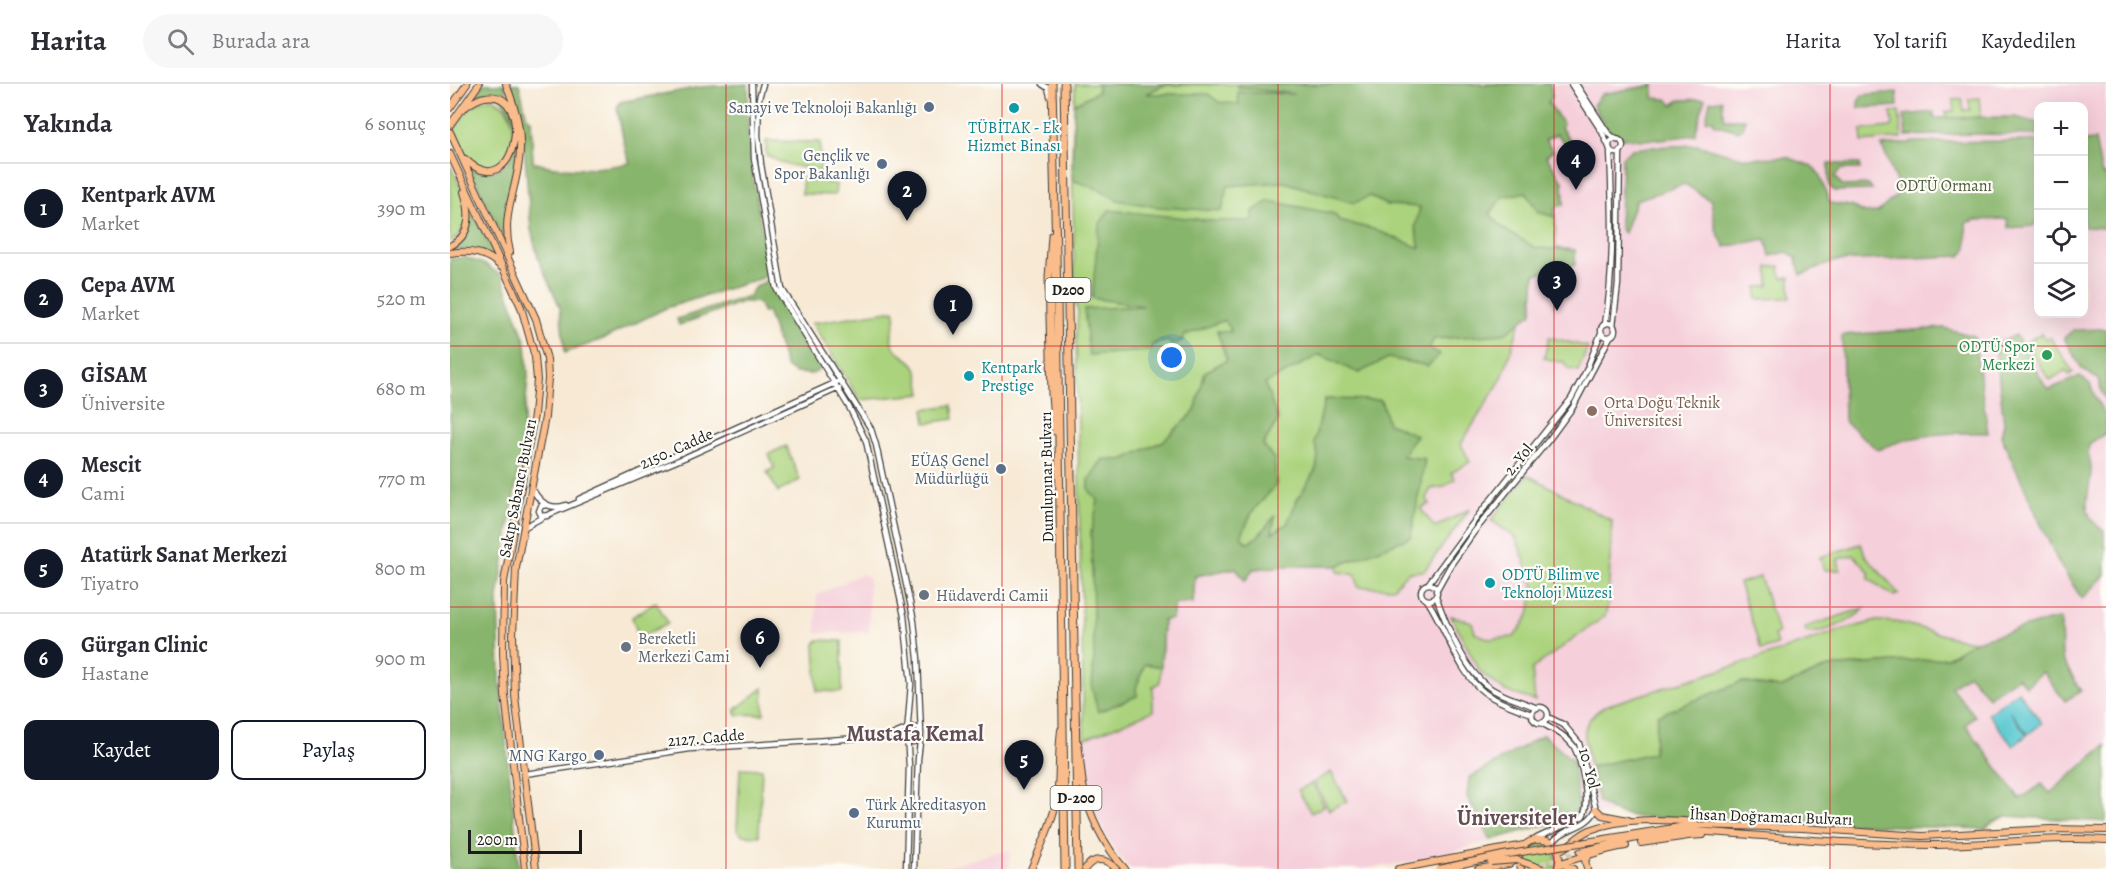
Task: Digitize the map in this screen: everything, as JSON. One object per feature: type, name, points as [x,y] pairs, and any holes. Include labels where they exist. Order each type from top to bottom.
[{"type":"highway","points":[[1052,84],[1052,102]]},
{"type":"highway","name":"Dumlupınar Bulvarı","points":[[1064,84],[1078,869]]},
{"type":"highway","name":"Dumlupınar Bulvarı","points":[[1052,102],[1055,218],[1049,278],[1052,395],[1059,460],[1065,869]]},
{"type":"main road","points":[[450,108],[467,84]]},
{"type":"main road","points":[[450,125],[479,84]]},
{"type":"main road","points":[[506,84],[520,128],[519,164],[507,216],[509,247],[515,270]]},
{"type":"main road","points":[[460,111],[478,99],[486,96],[493,97],[507,104],[512,112],[515,127],[510,155],[499,168],[490,170],[478,168],[460,154]]},
{"type":"main road","name":"Sakıp Sabancı Bulvarı","points":[[450,132],[515,270],[536,319],[548,359],[545,417],[516,568],[513,634],[514,696],[536,869]]},
{"type":"main road","name":"Sakıp Sabancı Bulvarı","points":[[450,154],[506,273],[531,336],[537,380],[534,415],[504,582],[505,695],[525,869]]},
{"type":"main road","points":[[450,246],[462,237],[468,226],[470,214],[457,169]]},
{"type":"main road","points":[[450,253],[471,251],[481,254],[497,262],[506,273]]},
{"type":"main road","points":[[1031,869],[1049,824],[1056,799],[1058,752],[1063,715]]},
{"type":"main road","points":[[1076,727],[1083,786],[1090,812],[1125,869]]},
{"type":"main road","points":[[1596,809],[1607,817],[1637,821]]},
{"type":"main road","points":[[1558,851],[1590,830],[1618,823],[1678,821],[1757,827]]},
{"type":"main road","name":"İhsan Doğramacı Bulvarı","points":[[1439,869],[1503,855],[1678,826],[1757,827],[1922,836],[2050,829],[2106,830]]},
{"type":"main road","name":"İhsan Doğramacı Bulvarı","points":[[1580,852],[1614,843],[1678,832],[1750,834],[1920,845],[1992,844],[2066,838],[2106,840]]},
{"type":"main road","points":[[1559,868],[1606,849],[1667,838],[1750,834]]},
{"type":"main road","points":[[1398,869],[1524,845],[1534,840],[1544,839],[1552,843],[1558,851],[1559,868]]},
{"type":"main road","points":[[1478,869],[1512,867],[1524,845]]},
{"type":"main road","points":[[1519,855],[1521,869]]},
{"type":"main road","points":[[1587,869],[1585,861],[1588,856]]},
{"type":"main road","points":[[1085,869],[1091,862],[1098,860],[1109,862],[1116,869]]},
{"type":"main road","points":[[1447,867],[1512,860],[1524,861],[1543,869]]},
{"type":"main road","points":[[1559,868],[1573,869]]},
{"type":"street","points":[[752,84],[754,158],[776,286],[866,441],[904,616],[911,684],[907,729],[909,766],[906,869]]},
{"type":"street","points":[[761,84],[758,135],[782,288],[871,429],[914,621],[921,729],[914,869]]},
{"type":"street","points":[[1042,84],[1048,88],[1052,102]]},
{"type":"street","name":"2. Yol","points":[[1436,593],[1450,566],[1474,532],[1551,437],[1582,393],[1610,337],[1615,332],[1613,326],[1618,284],[1620,151],[1622,145],[1608,134],[1571,84]]},
{"type":"street","name":"2. Yol","points":[[1428,584],[1579,385],[1605,324],[1612,277],[1613,250],[1609,148],[1576,84]]},
{"type":"street","points":[[1617,140],[1611,141],[1609,148],[1614,153],[1620,151]]},
{"type":"street","points":[[1605,324],[1613,326]]},
{"type":"street","points":[[1601,333],[1604,337],[1610,337]]},
{"type":"street","name":"2150. Cadde","points":[[546,505],[564,506],[834,384],[842,383]]},
{"type":"street","name":"2150. Cadde","points":[[523,528],[837,389],[842,383]]},
{"type":"street","points":[[1544,434],[1551,437]]},
{"type":"street","points":[[531,486],[538,498],[546,505],[541,506],[539,511],[541,515],[547,516]]},
{"type":"street","points":[[1428,584],[1435,587],[1436,593],[1428,600],[1422,596],[1421,592],[1428,584]]},
{"type":"street","name":"10. Yol","points":[[1436,593],[1459,647],[1477,676],[1487,686],[1507,697],[1545,709],[1548,717],[1564,725],[1579,743],[1587,786],[1587,811],[1582,817],[1534,840]]},
{"type":"street","name":"10. Yol","points":[[1428,600],[1462,664],[1478,687],[1496,699],[1532,714],[1535,721],[1562,734],[1573,745],[1596,809],[1590,818],[1559,834],[1552,843]]},
{"type":"street","points":[[1532,714],[1538,708]]},
{"type":"street","points":[[1541,723],[1548,717]]},
{"type":"street","points":[[907,729],[914,727],[921,729]]},
{"type":"street","name":"2127. Cadde","points":[[525,774],[680,750],[890,736],[907,729]]},
{"type":"street","name":"2127. Cadde","points":[[890,736],[907,741]]},
{"type":"street","points":[[907,741],[921,739]]},
{"type":"street","points":[[1587,803],[1594,800]]},
{"type":"street","points":[[907,841],[915,840]]},
{"type":"shaded area","name":"Orta Doğu Teknik Üniversitesi","points":[[1075,84],[2106,84],[2106,822],[2007,816],[1991,823],[1985,829],[1638,817],[1617,813],[1573,817],[1424,860],[1363,869],[1130,869],[1118,855],[1092,807],[1085,771],[1087,768],[1085,765],[1076,335],[1078,312],[1075,302],[1072,155]]},
{"type":"shaded area","points":[[861,574],[869,577],[869,632],[816,633],[817,595]]},
{"type":"shaded area","points":[[1010,850],[1009,869],[939,869],[987,855]]},
{"type":"green space","points":[[483,84],[504,84],[516,119],[519,136],[516,167],[506,202],[505,243],[468,165],[477,170],[486,171],[502,166],[509,161],[513,153],[517,134],[511,114],[500,96],[476,94]]},
{"type":"green space","points":[[510,84],[519,84],[527,118],[531,119],[533,162],[556,167],[581,168],[630,163],[617,108],[620,102],[701,87],[748,84],[748,133],[752,172],[769,273],[762,278],[666,308],[603,339],[565,353],[560,307],[539,261],[531,230],[522,123]]},
{"type":"green space","points":[[1075,84],[1550,84],[1552,97],[1548,102],[1563,124],[1561,128],[1573,144],[1568,147],[1557,134],[1545,140],[1553,151],[1546,156],[1563,182],[1564,205],[1555,207],[1556,248],[1575,250],[1575,265],[1535,274],[1532,313],[1521,320],[1502,378],[1461,444],[1470,462],[1451,473],[1455,479],[1443,487],[1431,489],[1426,498],[1430,504],[1420,508],[1435,527],[1470,509],[1424,571],[1408,572],[1393,588],[1358,587],[1356,575],[1338,572],[1337,566],[1286,566],[1253,569],[1245,581],[1236,568],[1195,576],[1193,603],[1174,604],[1172,619],[1163,620],[1160,682],[1153,687],[1153,711],[1084,739],[1076,335],[1078,312],[1075,302],[1072,155]]},
{"type":"green space","points":[[1098,84],[1219,84],[1164,85],[1146,94],[1208,94],[1219,102],[1239,104],[1237,92],[1294,94],[1237,87],[1238,84],[1550,84],[1552,97],[1548,102],[1563,124],[1561,128],[1573,144],[1568,147],[1557,134],[1545,140],[1553,151],[1546,156],[1563,182],[1564,205],[1555,207],[1555,217],[1538,212],[1526,192],[1502,197],[1490,214],[1505,230],[1536,248],[1575,250],[1575,265],[1535,274],[1532,313],[1504,334],[1434,339],[1429,348],[1440,354],[1428,366],[1388,358],[1359,373],[1319,355],[1265,384],[1278,420],[1263,445],[1274,459],[1276,485],[1252,512],[1241,537],[1248,543],[1258,536],[1275,516],[1272,533],[1287,524],[1297,500],[1316,469],[1318,455],[1314,442],[1325,399],[1381,400],[1388,423],[1416,435],[1402,456],[1425,459],[1411,537],[1337,566],[1286,566],[1253,569],[1245,581],[1236,568],[1195,576],[1193,603],[1174,604],[1172,619],[1163,620],[1161,667],[1145,664],[1136,688],[1137,696],[1098,712],[1092,689],[1094,657],[1091,533],[1098,501],[1089,490],[1089,479],[1103,459],[1122,460],[1163,441],[1195,411],[1205,372],[1227,360],[1217,331],[1231,332],[1225,320],[1183,336],[1183,340],[1172,345],[1168,341],[1153,344],[1149,351],[1089,355],[1084,309],[1143,306],[1092,298],[1099,225],[1109,210],[1215,221],[1253,221],[1253,211],[1269,201],[1335,214],[1339,221],[1373,229],[1420,248],[1415,227],[1420,207],[1386,205],[1370,196],[1354,203],[1284,182],[1228,186],[1222,211],[1158,207],[1117,200],[1101,190],[1072,180],[1074,104],[1098,91]]},
{"type":"green space","points":[[1654,85],[1653,98],[1667,99],[1672,105],[1680,100],[1705,99],[1695,135],[1652,140],[1628,139],[1611,132],[1593,105],[1602,94]]},
{"type":"green space","points":[[1897,92],[1898,106],[1859,108],[1862,95]]},
{"type":"green space","points":[[492,98],[507,110],[513,126],[511,143],[504,157],[493,166],[480,166],[466,155],[454,130],[475,105]]},
{"type":"green space","points":[[1979,98],[1981,117],[1954,119],[1947,117],[1946,112],[1954,111],[1953,100],[1962,99],[1964,111],[1970,110],[1969,99]]},
{"type":"green space","points":[[1722,100],[1724,119],[1745,119],[1742,128],[1738,131],[1714,124],[1713,120],[1706,120],[1710,101]]},
{"type":"green space","points":[[1899,111],[1902,138],[1862,142],[1861,130],[1891,127],[1893,124],[1891,112]]},
{"type":"green space","name":"ODTÜ Ormanı","points":[[1934,112],[1935,118],[2015,117],[2034,122],[2034,135],[1906,136],[1904,115]]},
{"type":"green space","points":[[2095,140],[2102,175],[2106,174],[2106,228],[2088,227],[2088,141]]},
{"type":"green space","points":[[766,141],[820,142],[821,171],[784,164],[766,155]]},
{"type":"green space","name":"ODTÜ Ormanı","points":[[2034,141],[2034,226],[2009,228],[2008,219],[1976,220],[1966,223],[1967,248],[1961,256],[1836,261],[1801,275],[1795,257],[1787,252],[1770,256],[1766,239],[1725,247],[1716,230],[1711,201],[1685,184],[1636,200],[1624,233],[1620,229],[1622,157],[1632,149],[1697,145],[1745,158],[1787,157],[1811,166],[1819,174],[1830,203],[1851,206],[1865,213],[1878,212],[1900,192],[1882,146],[1915,142]]},
{"type":"green space","points":[[1829,164],[1860,164],[1860,169],[1841,169],[1835,177],[1842,186],[1868,185],[1873,190],[1834,191],[1829,186]]},
{"type":"green space","points":[[450,165],[463,195],[466,216],[459,234],[450,242]]},
{"type":"green space","points":[[802,178],[836,184],[835,195],[802,194]]},
{"type":"green space","points":[[472,209],[496,259],[466,249],[450,251],[450,247],[469,227]]},
{"type":"green space","points":[[465,257],[486,265],[502,276],[526,343],[528,377],[521,452],[498,598],[500,680],[519,869],[450,869],[450,259]]},
{"type":"green space","points":[[1780,266],[1781,278],[1790,277],[1790,298],[1757,299],[1757,287],[1769,286],[1768,267]]},
{"type":"green space","points":[[768,280],[820,367],[818,371],[812,374],[795,373],[786,367],[767,311],[763,313],[758,302],[742,302],[679,325],[677,319],[749,296],[755,287]]},
{"type":"green space","points":[[894,310],[892,342],[896,350],[917,369],[922,394],[860,400],[812,323]]},
{"type":"green space","points":[[1944,328],[1974,336],[1988,433],[1918,437],[1878,450],[1844,421],[1842,335]]},
{"type":"green space","points":[[2106,329],[2106,400],[2099,380],[2082,369],[2064,338],[2073,330]]},
{"type":"green space","name":"ODTÜ Spor Merkezi","points":[[2041,333],[2046,340],[2050,337],[2073,372],[2069,375],[2066,370],[2050,380],[2031,352],[2033,351],[2027,342]]},
{"type":"green space","points":[[2016,335],[2046,387],[2050,389],[2080,376],[2090,384],[2106,417],[2106,433],[2090,443],[2088,455],[2091,470],[2087,503],[2090,517],[2104,531],[2106,574],[2082,599],[2058,562],[2001,436],[2004,423],[1995,345]]},
{"type":"green space","points":[[1549,337],[1588,347],[1578,371],[1568,369],[1563,361],[1544,358]]},
{"type":"green space","points":[[952,405],[954,419],[926,423],[924,409]]},
{"type":"green space","points":[[786,446],[800,480],[778,492],[767,472],[774,468],[769,454]]},
{"type":"green space","points":[[1528,475],[1612,521],[1608,605],[1605,616],[1532,669],[1535,701],[1505,691],[1480,672],[1451,616],[1472,622],[1475,633],[1490,639],[1514,637],[1529,615],[1534,586],[1516,538],[1491,520]]},
{"type":"green space","points":[[1861,544],[1865,555],[1899,594],[1894,596],[1869,579],[1869,572],[1854,555],[1838,559],[1840,570],[1824,570],[1820,557]]},
{"type":"green space","points":[[1760,577],[1778,633],[1774,635],[1777,645],[1761,650],[1739,583]]},
{"type":"green space","points":[[656,602],[668,623],[639,638],[632,617]]},
{"type":"green space","points":[[1865,608],[1837,626],[1812,633],[1806,632],[1805,627]]},
{"type":"green space","points":[[2061,619],[2062,659],[2081,691],[2065,701],[2043,672],[2026,686],[2018,677],[1988,697],[1969,674],[1951,687],[1975,716],[1966,725],[2020,799],[2042,784],[2050,793],[2106,745],[2106,822],[2007,816],[1991,823],[1985,829],[1638,817],[1617,813],[1598,802],[1590,767],[1653,753],[1658,715],[1741,682],[1780,688],[1829,667],[1947,658],[1975,641]]},
{"type":"green space","points":[[1877,621],[1902,623],[1962,640],[1975,641],[1947,658],[1829,667],[1780,688],[1741,682],[1653,753],[1590,767],[1585,739],[1586,725],[1605,706],[1838,631]]},
{"type":"green space","points":[[818,640],[842,641],[842,692],[817,691],[815,644]]},
{"type":"green space","points":[[763,688],[764,714],[737,715],[735,710]]},
{"type":"green space","points":[[1543,735],[1573,761],[1579,807],[1573,817],[1491,840],[1467,797],[1469,778]]},
{"type":"green space","points":[[740,768],[762,769],[759,836],[742,835],[737,830]]},
{"type":"green space","points":[[1331,772],[1347,801],[1329,810],[1314,782]]},
{"type":"green space","points":[[1312,783],[1324,806],[1311,813],[1298,790]]},
{"type":"green space","points":[[1537,844],[1548,846],[1554,851],[1555,869],[1525,869],[1525,854]]},
{"type":"water","points":[[2018,691],[2042,723],[2028,734],[2010,711],[2027,735],[2013,746],[1988,714]]},
{"type":"tunnel","points":[[1524,869],[1580,852]]},
{"type":"place","name":"Sanayi ve Teknoloji Bakanlığı","points":[[929,107]]},
{"type":"place","name":"TÜBİTAK - Ek Hizmet Binası","points":[[1014,108]]},
{"type":"place","name":"Gençlik ve Spor Bakanlığı","points":[[882,164]]},
{"type":"place","name":"Mescit","points":[[1576,190]]},
{"type":"place","name":"Cepa AVM","points":[[907,221]]},
{"type":"place","name":"GİSAM","points":[[1557,311]]},
{"type":"place","name":"Kentpark AVM","points":[[953,335]]},
{"type":"place","name":"ODTÜ Spor Merkezi","points":[[2047,355]]},
{"type":"place","name":"Kentpark Prestige","points":[[969,376]]},
{"type":"place","name":"Orta Doğu Teknik Üniversitesi","points":[[1592,411]]},
{"type":"place","name":"EÜAŞ Genel Müdürlüğü","points":[[1001,469]]},
{"type":"place","name":"ODTÜ Bilim ve Teknoloji Müzesi","points":[[1490,583]]},
{"type":"place","name":"Hüdaverdi Camii","points":[[924,595]]},
{"type":"place","name":"Bereketli Merkezi Cami","points":[[626,647]]},
{"type":"place","name":"Gürgan Clinic","points":[[760,668]]},
{"type":"place","name":"MNG Kargo","points":[[599,755]]},
{"type":"place","name":"Atatürk Sanat Merkezi","points":[[1024,790]]},
{"type":"place","name":"Türk Akreditasyon Kurumu","points":[[854,813]]},
{"type":"district","name":"Mustafa Kemal","points":[[915,733]]},
{"type":"district","name":"Üniversiteler","points":[[1517,817]]}]
